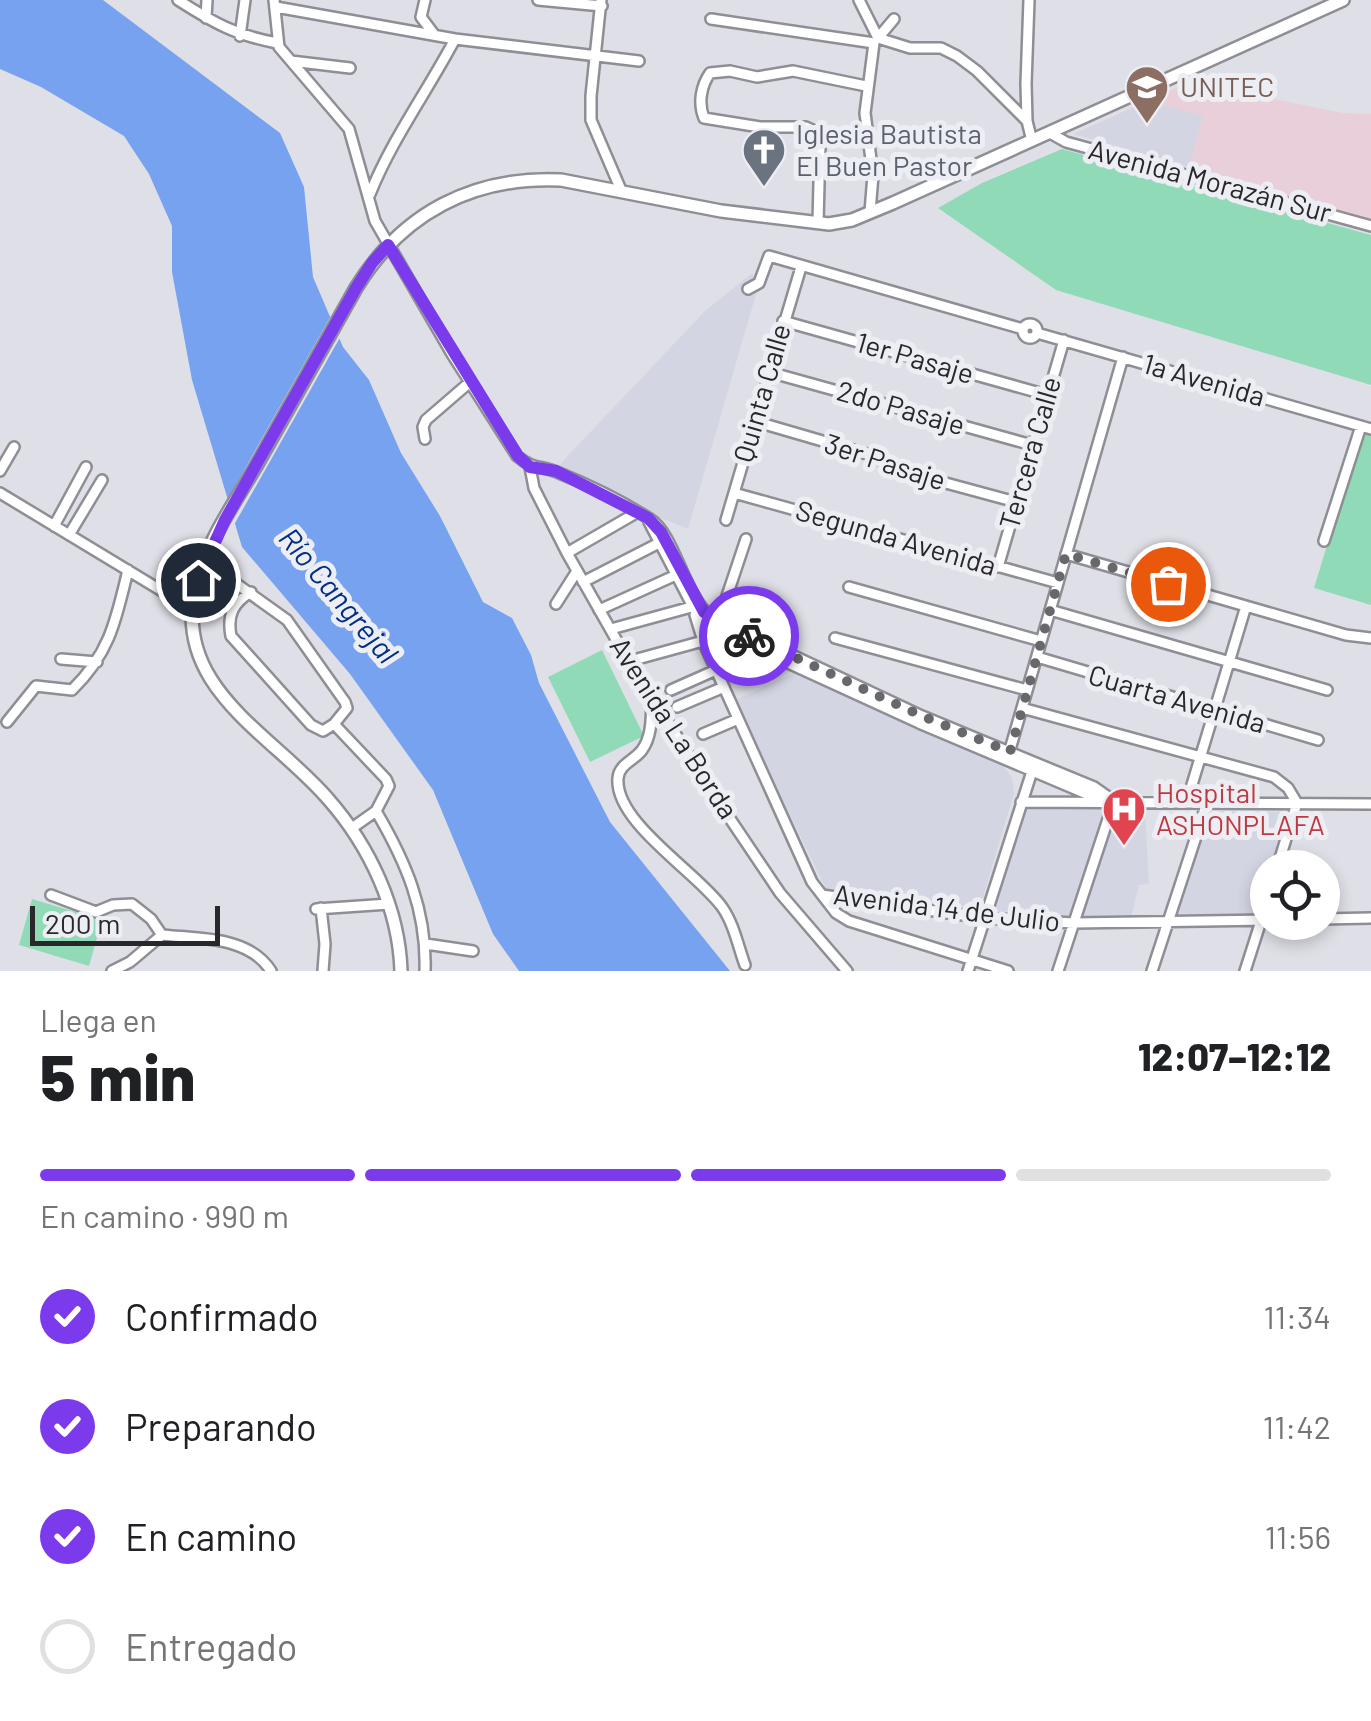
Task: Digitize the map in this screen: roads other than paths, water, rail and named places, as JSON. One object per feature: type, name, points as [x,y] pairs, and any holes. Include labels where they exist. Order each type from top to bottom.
[{"type":"main road","points":[[401,971],[389,904],[352,828],[327,796],[236,712],[216,688],[204,669],[191,622],[198,580],[225,520],[356,288],[388,245],[408,225],[434,208],[487,186],[546,180],[722,210],[818,223],[842,222],[1343,0]]},
{"type":"street","points":[[178,0],[240,36],[278,42],[275,4],[454,39],[640,61]]},
{"type":"street","points":[[206,18],[207,0]]},
{"type":"street","points":[[240,36],[245,0]]},
{"type":"street","points":[[425,0],[421,17],[433,33]]},
{"type":"street","points":[[538,0],[602,3],[590,96],[591,120],[621,190]]},
{"type":"street","points":[[859,0],[878,38],[910,48],[941,48],[956,56],[977,71],[1027,121]]},
{"type":"street","points":[[1029,0],[1027,121],[1032,141]]},
{"type":"street","points":[[711,18],[872,42],[875,46],[865,113],[874,175],[870,212]]},
{"type":"street","points":[[878,38],[894,19]]},
{"type":"street","points":[[370,194],[386,154],[454,39]]},
{"type":"street","name":"Avenida La Borda","points":[[278,42],[349,128],[376,220],[388,245],[470,382],[518,456],[530,467],[534,488],[567,553],[630,662],[780,893],[847,971]]},
{"type":"street","points":[[290,61],[350,68]]},
{"type":"street","points":[[818,223],[820,143],[816,132],[806,127],[760,126],[704,118],[702,84],[710,73],[730,71],[756,77],[793,71],[866,86]]},
{"type":"street","name":"Avenida Morazán Sur","points":[[1050,132],[1066,142],[1371,226]]},
{"type":"street","name":"1a Avenida","points":[[748,288],[759,283],[769,256],[1022,328],[1028,338],[1037,333],[1064,340],[1366,427]]},
{"type":"street","name":"Quinta Calle","points":[[726,520],[800,267]]},
{"type":"street","name":"1er Pasaje","points":[[783,322],[1047,395]]},
{"type":"street","name":"Tercera Calle","points":[[998,567],[1064,340]]},
{"type":"street","points":[[1008,756],[1122,357]]},
{"type":"street","name":"2do Pasaje","points":[[769,372],[1032,445]]},
{"type":"street","points":[[425,439],[426,420],[470,382]]},
{"type":"street","name":"3er Pasaje","points":[[754,421],[874,456],[894,469],[1016,502]]},
{"type":"street","points":[[1324,541],[1366,427]]},
{"type":"street","points":[[0,472],[14,448]]},
{"type":"street","points":[[530,467],[556,471],[648,518],[661,532],[676,575],[696,605]]},
{"type":"street","points":[[54,526],[86,468]]},
{"type":"street","points":[[68,534],[102,480]]},
{"type":"street","name":"Segunda Avenida","points":[[734,492],[1058,584]]},
{"type":"street","points":[[0,493],[166,594],[193,601]]},
{"type":"street","points":[[567,553],[636,513]]},
{"type":"street","points":[[648,518],[658,544],[670,556],[700,618],[1033,766],[1087,794],[1114,801]]},
{"type":"street","points":[[717,625],[746,539]]},
{"type":"street","points":[[584,582],[658,544]]},
{"type":"street","points":[[1066,554],[1346,635],[1371,638]]},
{"type":"street","points":[[7,722],[36,686],[72,690],[96,662],[113,633],[128,570]]},
{"type":"street","points":[[556,604],[577,571]]},
{"type":"street","points":[[600,610],[676,575]]},
{"type":"street","points":[[198,580],[208,582],[227,577],[252,592],[287,620],[345,702],[346,708],[334,724],[323,731],[311,725],[231,636],[228,621],[237,601],[252,592]]},
{"type":"street","points":[[849,587],[1041,640]]},
{"type":"street","points":[[611,630],[696,605]]},
{"type":"street","name":"Avenida 14 de Julio","points":[[696,605],[702,638],[812,882],[822,895],[984,918],[1074,923],[1250,920]]},
{"type":"street","points":[[1192,788],[1246,606]]},
{"type":"street","points":[[1050,610],[1328,690]]},
{"type":"street","points":[[630,662],[702,638],[706,629],[717,625]]},
{"type":"street","points":[[835,638],[1027,690]]},
{"type":"street","name":"Cuarta Avenida","points":[[1036,658],[1318,740]]},
{"type":"street","points":[[60,659],[96,662]]},
{"type":"street","points":[[671,690],[716,670]]},
{"type":"street","points":[[678,707],[724,688]]},
{"type":"street","points":[[652,695],[648,738],[641,751],[619,771],[621,799],[635,820],[724,909],[745,965]]},
{"type":"street","points":[[1022,708],[1274,778],[1288,788],[1298,804]]},
{"type":"street","points":[[703,734],[738,720]]},
{"type":"street","points":[[334,724],[386,779],[388,793],[376,811],[352,828]]},
{"type":"street","points":[[968,971],[1033,766]]},
{"type":"street","points":[[1058,971],[1114,801]]},
{"type":"street","points":[[1021,802],[1371,804]]},
{"type":"street","points":[[1152,971],[1207,803]]},
{"type":"street","points":[[1283,850],[1298,804]]},
{"type":"street","points":[[376,811],[412,880],[426,944],[425,971]]},
{"type":"street","points":[[822,895],[848,921],[1008,971]]},
{"type":"street","points":[[51,896],[96,912],[113,905],[132,904],[151,919],[162,935]]},
{"type":"street","points":[[323,971],[325,944],[318,908],[389,904]]},
{"type":"street","points":[[1340,919],[1371,918]]},
{"type":"street","points":[[112,971],[130,962],[162,935],[223,941],[248,949],[264,959],[271,971]]},
{"type":"street","points":[[1244,971],[1256,940]]},
{"type":"street","points":[[426,944],[473,950]]},
{"type":"water","name":"Río Cangrejal","points":[[0,0],[103,0],[280,133],[304,187],[313,277],[343,347],[369,380],[401,453],[440,516],[483,602],[512,618],[531,655],[539,683],[610,822],[730,971],[519,971],[493,934],[433,790],[350,674],[242,547],[192,380],[172,272],[172,226],[149,174],[124,136],[41,87],[0,69]]},
{"type":"place","name":"UNITEC","points":[[1147,125]]},
{"type":"place","name":"Iglesia Bautista El Buen Pastor","points":[[764,188]]},
{"type":"place","name":"Hospital ASHONPLAFA","points":[[1124,847]]}]
